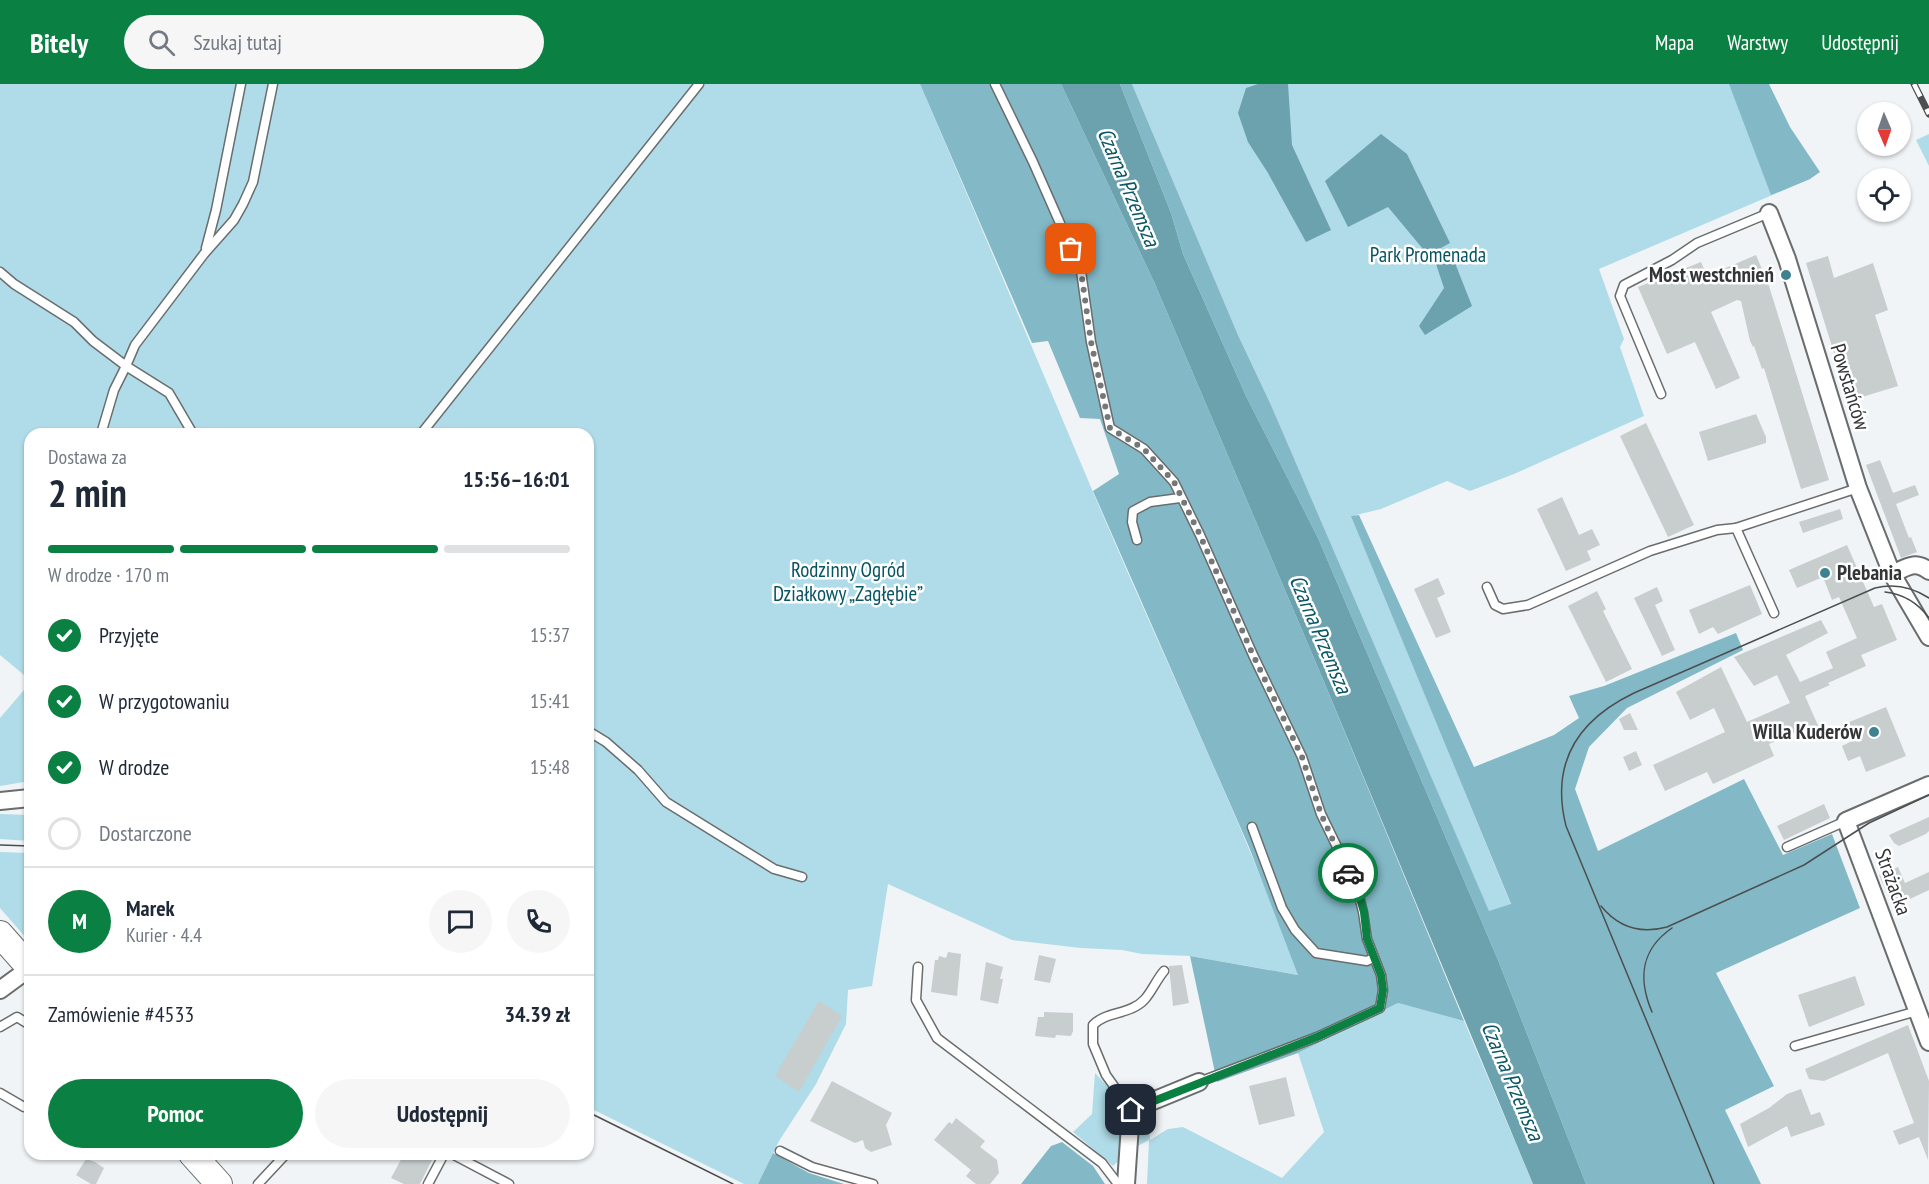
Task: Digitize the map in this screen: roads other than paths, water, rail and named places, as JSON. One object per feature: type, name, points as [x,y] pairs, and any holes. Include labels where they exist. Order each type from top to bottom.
[{"type":"main road","points":[[0,934],[24,961]]},
{"type":"main road","points":[[202,1160],[219,1184]]},
{"type":"street","name":"Powstańców","points":[[1769,213],[1787,259],[1857,488],[1892,574],[1929,638]]},
{"type":"street","points":[[1892,574],[1912,565],[1920,565],[1929,571]]},
{"type":"street","points":[[1846,821],[1929,784]]},
{"type":"street","points":[[0,801],[24,799]]},
{"type":"street","name":"Strażacka","points":[[1846,821],[1929,1042]]},
{"type":"street","points":[[0,990],[24,972]]},
{"type":"street","points":[[1126,1184],[1131,1110],[1199,1082]]},
{"type":"lane","points":[[204,254],[212,227],[241,84]]},
{"type":"lane","points":[[103,428],[114,390],[135,345],[204,254],[234,220],[247,197],[253,182],[273,84]]},
{"type":"lane","points":[[426,428],[699,84]]},
{"type":"lane","points":[[995,84],[1033,162],[1081,271],[1091,342],[1110,428],[1144,449],[1174,482],[1302,757],[1321,814],[1357,888],[1364,912],[1367,939],[1381,975],[1383,990],[1380,1008],[1317,1037],[1199,1082]]},
{"type":"lane","points":[[1661,394],[1620,296],[1624,285],[1672,260],[1696,243],[1769,213]]},
{"type":"lane","points":[[0,272],[14,284],[74,322],[93,341],[126,366],[169,393],[189,428]]},
{"type":"lane","points":[[1487,587],[1494,605],[1503,609],[1528,604],[1650,552],[1717,530],[1736,528],[1857,488]]},
{"type":"lane","points":[[1137,540],[1132,522],[1133,511],[1150,502],[1180,498]]},
{"type":"lane","points":[[1736,528],[1773,612]]},
{"type":"lane","points":[[594,735],[638,770],[666,802],[774,870],[802,878]]},
{"type":"lane","points":[[1787,847],[1846,821]]},
{"type":"lane","points":[[1252,827],[1282,908],[1295,930],[1316,953],[1367,961],[1373,958]]},
{"type":"lane","points":[[918,967],[916,1000],[937,1038],[1102,1163],[1118,1184]]},
{"type":"lane","points":[[1131,1110],[1106,1075],[1093,1044],[1093,1024],[1099,1019],[1123,1013],[1145,1000],[1164,971]]},
{"type":"lane","points":[[1795,1046],[1917,1011]]},
{"type":"lane","points":[[0,1027],[17,1017],[24,1021]]},
{"type":"lane","points":[[0,1093],[24,1107]]},
{"type":"lane","points":[[780,1151],[813,1167],[873,1184]]},
{"type":"lane","points":[[258,1184],[280,1160]]},
{"type":"lane","points":[[428,1184],[441,1160]]},
{"type":"lane","points":[[463,1160],[509,1184]]},
{"type":"water","name":"Czarna Przemsza","points":[[1061,84],[1120,84],[1171,213],[1183,254],[1246,396],[1318,538],[1498,960],[1586,1184],[1533,1184],[1155,284]]},
{"type":"water","points":[[1258,84],[1288,84],[1292,145],[1331,230],[1306,242],[1248,142],[1238,113],[1246,88]]},
{"type":"water","points":[[1381,134],[1407,154],[1450,243],[1428,255],[1388,207],[1348,227],[1325,181]]},
{"type":"water","points":[[1453,258],[1472,306],[1425,335],[1419,326],[1444,288],[1436,264]]},
{"type":"tram line","points":[[1714,1184],[1566,826],[1562,803],[1562,782],[1566,763],[1573,746],[1584,730],[1614,704],[1634,693],[1875,588],[1903,587],[1929,598]]},
{"type":"tram line","points":[[1885,592],[1910,600],[1929,618]]},
{"type":"tram line","points":[[1601,906],[1622,924],[1631,927],[1648,930],[1667,927],[1804,865],[1869,823],[1929,795]]},
{"type":"tram line","points":[[0,845],[24,846]]},
{"type":"tram line","points":[[1652,1012],[1645,988],[1645,966],[1653,946],[1672,928]]},
{"type":"tram line","points":[[594,1115],[733,1184]]},
{"type":"railway","points":[[1914,84],[1929,114]]},
{"type":"place","name":"Most westchnień","points":[[1786,275]]},
{"type":"place","name":"Plebania","points":[[1825,573]]},
{"type":"place","name":"Willa Kuderów","points":[[1874,732]]},
{"type":"park label","name":"Park Promenada","points":[[1428,255]]},
{"type":"park label","name":"Rodzinny Ogród Działkowy „Zagłębie”","points":[[848,582]]}]
